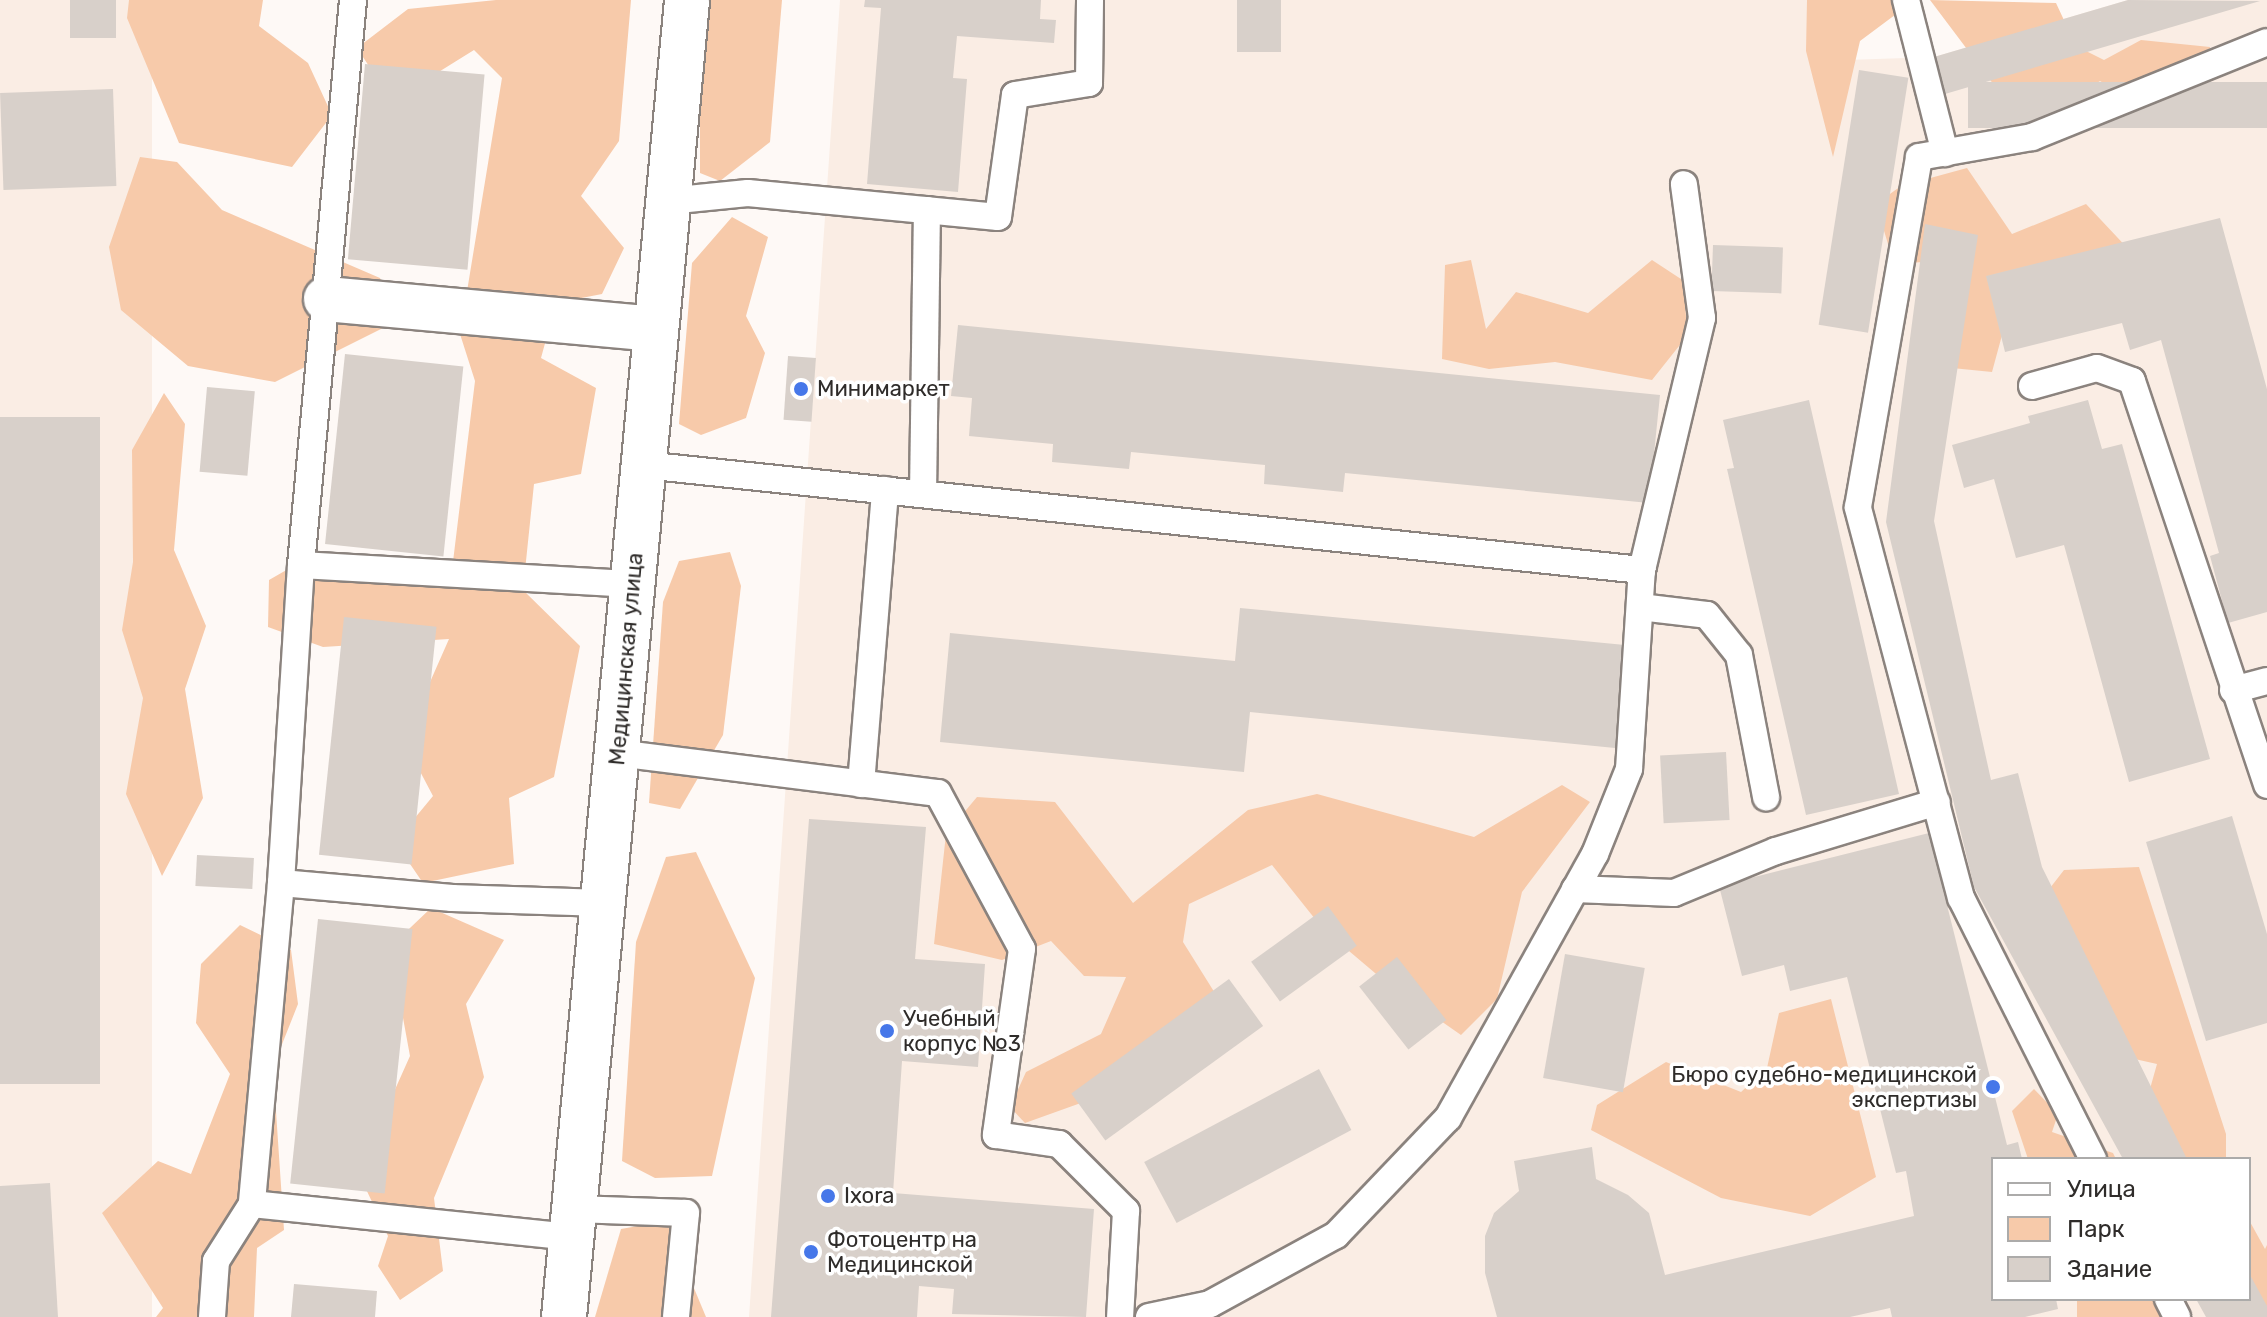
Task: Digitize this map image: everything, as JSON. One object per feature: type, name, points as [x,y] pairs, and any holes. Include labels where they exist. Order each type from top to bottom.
[{"type":"street","name":"Медицинская улица","points":[[564,1317],[687,0]]},
{"type":"street","points":[[326,299],[502,319],[656,329]]},
{"type":"lane","points":[[212,1317],[216,1261],[252,1204],[281,883],[301,565],[353,0]]},
{"type":"lane","points":[[668,201],[748,193],[998,217],[1015,95],[1089,83],[1090,0]]},
{"type":"lane","points":[[1906,0],[1945,153]]},
{"type":"lane","points":[[2092,1157],[1961,898],[1858,507],[1919,157],[2032,137],[2267,42]]},
{"type":"lane","points":[[1149,1317],[1210,1304],[1336,1235],[1448,1118],[1575,889],[1629,769],[1642,570],[1702,318],[1684,184]]},
{"type":"lane","points":[[923,494],[927,210]]},
{"type":"lane","points":[[2032,386],[2097,368],[2132,381],[2267,785]]},
{"type":"lane","points":[[644,465],[1642,570]]},
{"type":"lane","points":[[861,784],[885,490]]},
{"type":"lane","points":[[301,565],[632,584]]},
{"type":"lane","points":[[1640,607],[1707,615],[1739,655],[1766,797]]},
{"type":"lane","points":[[2233,690],[2267,681]]},
{"type":"lane","points":[[617,753],[938,793],[1022,949],[996,1135],[1059,1144],[1126,1211],[1120,1317]]},
{"type":"lane","points":[[1575,889],[1674,893],[1776,851],[1937,802]]},
{"type":"lane","points":[[281,883],[452,898],[603,903]]},
{"type":"lane","points":[[252,1204],[573,1223],[686,1213],[676,1317]]},
{"type":"shaded area","points":[[0,0],[152,0],[152,1317],[0,1317]]},
{"type":"shaded area","points":[[840,0],[1819,0],[1818,61],[1934,57],[2128,0],[2267,0],[2267,1317],[749,1317]]},
{"type":"green space","points":[[129,0],[263,0],[259,26],[308,63],[332,115],[292,167],[179,143],[127,18]]},
{"type":"green space","points":[[496,0],[631,0],[619,141],[581,196],[624,248],[602,294],[556,303],[541,358],[596,388],[581,474],[534,484],[523,590],[580,646],[554,777],[509,798],[514,864],[423,883],[395,842],[433,796],[404,741],[449,639],[323,647],[268,627],[269,580],[316,553],[451,578],[475,381],[460,334],[502,78],[474,50],[392,101],[357,48],[408,9]]},
{"type":"green space","points":[[711,0],[782,0],[770,142],[720,181],[700,173],[700,86]]},
{"type":"green space","points":[[1807,0],[1915,0],[1860,41],[1833,157],[1806,51]]},
{"type":"green space","points":[[1930,0],[2056,3],[2076,46],[2104,60],[2141,40],[2210,47],[2207,80],[2139,104],[2100,81],[2028,127],[1991,115],[2000,93]]},
{"type":"green space","points":[[140,157],[177,162],[222,210],[380,278],[397,321],[275,382],[188,366],[121,310],[109,247]]},
{"type":"green space","points":[[1967,168],[2012,234],[2086,204],[2132,253],[2014,291],[1992,372],[1942,367],[1952,260],[1894,264],[1876,204],[1901,186]]},
{"type":"green space","points":[[732,217],[768,237],[746,316],[765,353],[746,418],[701,435],[679,424],[692,263]]},
{"type":"green space","points":[[1471,260],[1486,329],[1516,292],[1588,313],[1652,260],[1684,281],[1687,336],[1652,380],[1555,362],[1489,369],[1442,359],[1445,265]]},
{"type":"green space","points":[[164,393],[185,424],[174,550],[206,626],[185,689],[203,798],[162,876],[126,794],[143,698],[122,630],[133,562],[132,450]]},
{"type":"green space","points":[[730,552],[741,586],[723,735],[680,809],[649,803],[663,602],[679,561]]},
{"type":"green space","points":[[1562,785],[1590,802],[1522,892],[1497,999],[1461,1035],[1388,984],[1323,929],[1272,865],[1189,904],[1183,942],[1218,998],[1131,1085],[1025,1123],[1010,1107],[1026,1072],[1101,1034],[1126,977],[1084,976],[1051,941],[1002,960],[934,944],[946,834],[977,797],[1055,802],[1133,903],[1248,810],[1317,794],[1474,837]]},
{"type":"green space","points":[[696,852],[755,978],[712,1176],[655,1178],[622,1161],[636,942],[666,857]]},
{"type":"green space","points":[[2139,867],[2226,1134],[2226,1157],[2151,1157],[2137,1135],[2157,1064],[2090,1049],[2023,923],[2064,870]]},
{"type":"green space","points":[[431,908],[504,940],[466,1004],[484,1077],[434,1198],[443,1271],[400,1300],[378,1266],[388,1236],[358,1172],[410,1056],[390,947]]},
{"type":"green space","points":[[240,925],[291,950],[298,1004],[273,1067],[284,1230],[257,1248],[254,1317],[156,1317],[163,1308],[102,1213],[158,1161],[191,1174],[230,1074],[196,1023],[201,964]]},
{"type":"green space","points":[[1831,999],[1876,1177],[1810,1216],[1721,1198],[1591,1130],[1597,1105],[1666,1062],[1741,1092],[1767,1068],[1779,1013]]},
{"type":"green space","points":[[2034,1089],[2058,1114],[2052,1132],[2113,1153],[2115,1157],[2027,1157],[2012,1111]]},
{"type":"green space","points":[[666,1221],[706,1317],[595,1317],[621,1229]]},
{"type":"green space","points":[[2251,1224],[2265,1249],[2267,1245],[2267,1317],[2251,1301]]},
{"type":"green space","points":[[2077,1301],[2183,1301],[2183,1317],[2077,1317]]},
{"type":"building","points":[[70,0],[116,0],[116,38],[70,38]]},
{"type":"building","points":[[865,0],[1041,0],[1040,19],[1056,20],[1054,43],[957,36],[953,78],[967,79],[958,192],[867,184],[881,8],[864,7]]},
{"type":"building","points":[[1237,0],[1281,0],[1281,52],[1237,52]]},
{"type":"building","points":[[2128,0],[2260,1],[1945,94],[1934,57]]},
{"type":"building","points":[[365,64],[485,74],[467,270],[348,259]]},
{"type":"building","points":[[1859,70],[1908,78],[1868,333],[1819,325]]},
{"type":"building","points":[[1968,82],[2267,82],[2267,128],[1968,128]]},
{"type":"building","points":[[113,89],[116,186],[3,190],[0,93]]},
{"type":"building","points":[[2220,218],[2267,389],[2267,612],[2228,623],[2210,556],[2219,553],[2161,340],[2130,350],[2122,323],[2005,352],[1986,276]]},
{"type":"building","points":[[1925,224],[1978,235],[1934,521],[1991,780],[2018,773],[2042,867],[2186,1157],[2122,1157],[1974,887],[1886,522]]},
{"type":"building","points":[[1713,245],[1783,247],[1781,293],[1711,291]]},
{"type":"building","points":[[958,325],[1660,395],[1649,503],[1345,473],[1343,492],[1264,484],[1265,465],[1131,452],[1129,469],[1052,462],[1053,444],[969,436],[972,398],[951,396]]},
{"type":"building","points":[[345,354],[463,366],[443,556],[325,544]]},
{"type":"building","name":"Минимаркет","points":[[788,356],[816,358],[811,422],[784,420]]},
{"type":"building","points":[[207,387],[255,391],[247,476],[200,472]]},
{"type":"building","points":[[1809,400],[1899,794],[1806,815],[1727,469],[1734,468],[1723,420]]},
{"type":"building","points":[[2088,400],[2102,449],[2122,444],[2210,759],[2129,782],[2064,545],[2016,558],[1994,479],[1964,488],[1952,445],[2030,423],[2028,416]]},
{"type":"building","points":[[0,417],[100,417],[100,1084],[0,1084]]},
{"type":"building","points":[[1240,608],[1625,645],[1615,748],[1250,712],[1244,772],[940,742],[950,633],[1235,661]]},
{"type":"building","points":[[344,617],[436,627],[412,864],[319,855]]},
{"type":"building","points":[[1726,752],[1730,820],[1664,823],[1660,755]]},
{"type":"building","points":[[2232,816],[2267,934],[2267,1023],[2206,1041],[2146,842]]},
{"type":"building","points":[[809,819],[926,827],[915,959],[985,964],[978,1067],[902,1061],[893,1193],[1094,1209],[1086,1317],[952,1314],[954,1289],[919,1286],[917,1317],[771,1317]]},
{"type":"building","points":[[1929,833],[2007,1145],[2018,1142],[2022,1157],[1991,1157],[1991,1301],[2056,1301],[2058,1309],[2025,1317],[1892,1317],[1890,1308],[1850,1317],[1497,1317],[1485,1273],[1485,1236],[1494,1213],[1519,1191],[1514,1161],[1592,1147],[1596,1179],[1628,1195],[1649,1213],[1665,1275],[1914,1216],[1906,1171],[1896,1173],[1847,977],[1790,991],[1784,965],[1742,976],[1719,886]]},
{"type":"building","points":[[197,855],[254,858],[252,889],[195,886]]},
{"type":"building","points":[[1328,906],[1357,946],[1280,1001],[1251,962]]},
{"type":"building","points":[[318,919],[412,929],[385,1193],[290,1184]]},
{"type":"building","points":[[1565,954],[1645,968],[1623,1092],[1543,1078]]},
{"type":"building","points":[[1397,957],[1446,1020],[1408,1050],[1359,987]]},
{"type":"building","points":[[1229,979],[1263,1026],[1105,1141],[1071,1094]]},
{"type":"building","points":[[1319,1069],[1351,1130],[1177,1223],[1144,1162]]},
{"type":"building","points":[[50,1183],[58,1317],[0,1317],[0,1186]]},
{"type":"building","points":[[2251,1277],[2267,1306],[2267,1317],[2206,1317],[2197,1301],[2251,1301]]},
{"type":"building","points":[[294,1284],[377,1291],[375,1317],[291,1317]]},
{"type":"place","name":"Минимаркет","points":[[801,389]]},
{"type":"place","name":"Учебный корпус №3","points":[[887,1031]]},
{"type":"place","name":"Бюро судебно-медицинской экспертизы","points":[[1993,1087]]},
{"type":"place","name":"Ixora","points":[[828,1196]]},
{"type":"place","name":"Фотоцентр на Медицинской","points":[[811,1252]]}]
